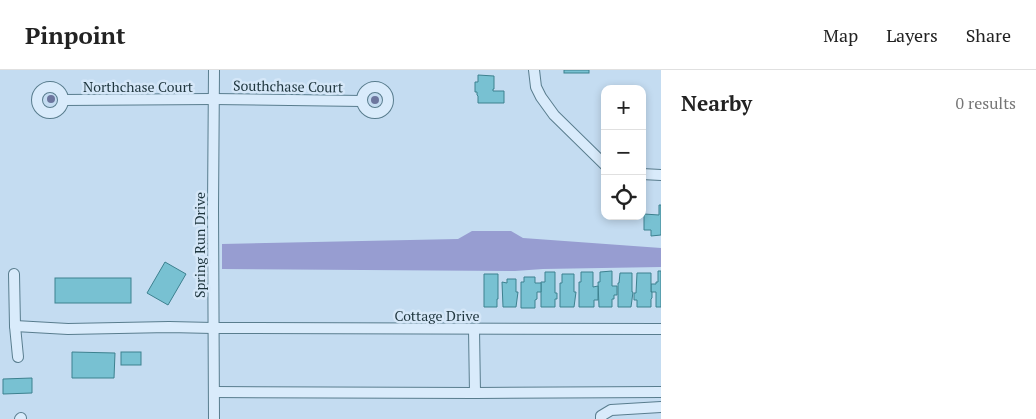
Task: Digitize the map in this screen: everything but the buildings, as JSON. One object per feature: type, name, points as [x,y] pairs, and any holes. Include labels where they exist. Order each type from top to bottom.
[{"type":"street","name":"Spring Run Drive","points":[[214,70],[214,419]]},
{"type":"street","points":[[534,70],[536,87],[540,98],[554,115],[601,161]]},
{"type":"street","name":"Northchase Court","points":[[63,100],[213,99]]},
{"type":"street","name":"Southchase Court","points":[[213,99],[362,101]]},
{"type":"street","points":[[646,174],[661,175]]},
{"type":"street","points":[[14,274],[15,326],[18,357]]},
{"type":"street","name":"Cottage Drive","points":[[15,326],[68,329],[170,327],[661,329]]},
{"type":"street","points":[[474,328],[475,393]]},
{"type":"street","points":[[214,392],[661,392]]},
{"type":"street","points":[[600,419],[601,416],[611,410],[661,407]]},
{"type":"shaded area","points":[[472,231],[511,231],[523,238],[661,248],[661,267],[515,271],[222,269],[222,244],[458,239]]}]
